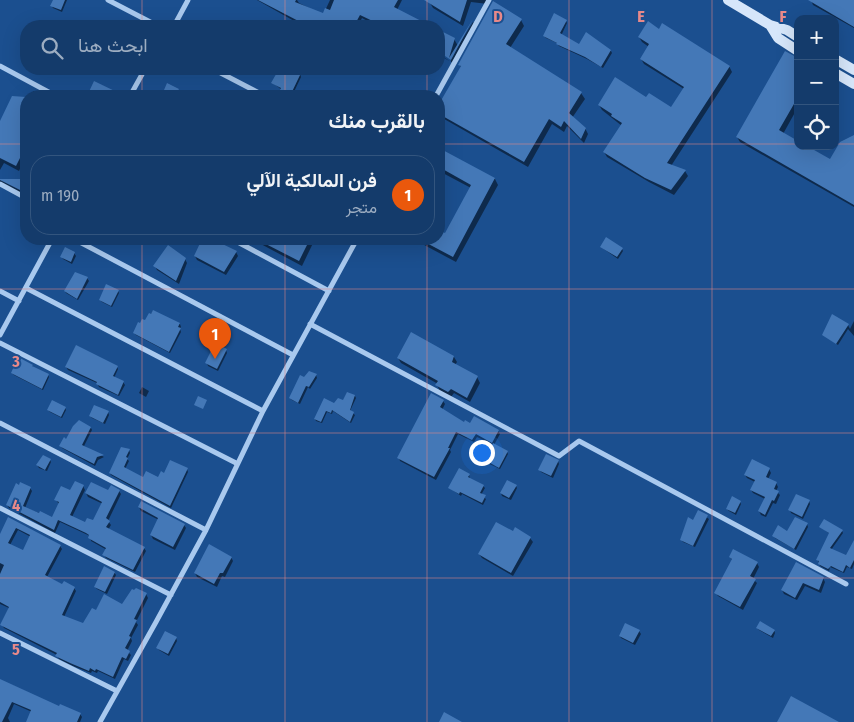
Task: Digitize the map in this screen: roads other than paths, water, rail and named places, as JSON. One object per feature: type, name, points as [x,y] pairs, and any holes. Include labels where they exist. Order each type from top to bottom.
[{"type":"main road","points":[[728,0],[770,25],[787,30],[794,34]]},
{"type":"main road","points":[[770,25],[778,38],[794,48]]},
{"type":"main road","points":[[837,60],[854,70]]},
{"type":"main road","points":[[839,75],[854,84]]},
{"type":"street","points":[[108,0],[146,20]]},
{"type":"street","points":[[177,20],[188,0]]},
{"type":"street","points":[[439,90],[489,0]]},
{"type":"street","points":[[0,66],[45,90]]},
{"type":"street","points":[[133,90],[142,75]]},
{"type":"street","points":[[225,75],[253,90]]},
{"type":"street","points":[[0,184],[20,195]]},
{"type":"street","points":[[0,335],[49,245]]},
{"type":"street","points":[[85,245],[293,355]]},
{"type":"street","points":[[243,245],[329,291]]},
{"type":"street","points":[[100,722],[206,530],[236,463],[354,245]]},
{"type":"street","points":[[26,288],[263,411]]},
{"type":"street","points":[[0,291],[19,301]]},
{"type":"street","points":[[310,324],[559,456],[579,441],[846,584]]},
{"type":"street","points":[[0,343],[236,463]]},
{"type":"street","points":[[0,423],[206,530]]},
{"type":"street","points":[[0,508],[171,595]]},
{"type":"street","points":[[0,633],[117,691]]},
{"type":"place","name":"فرن المالكية الآلي","points":[[215,359]]}]
